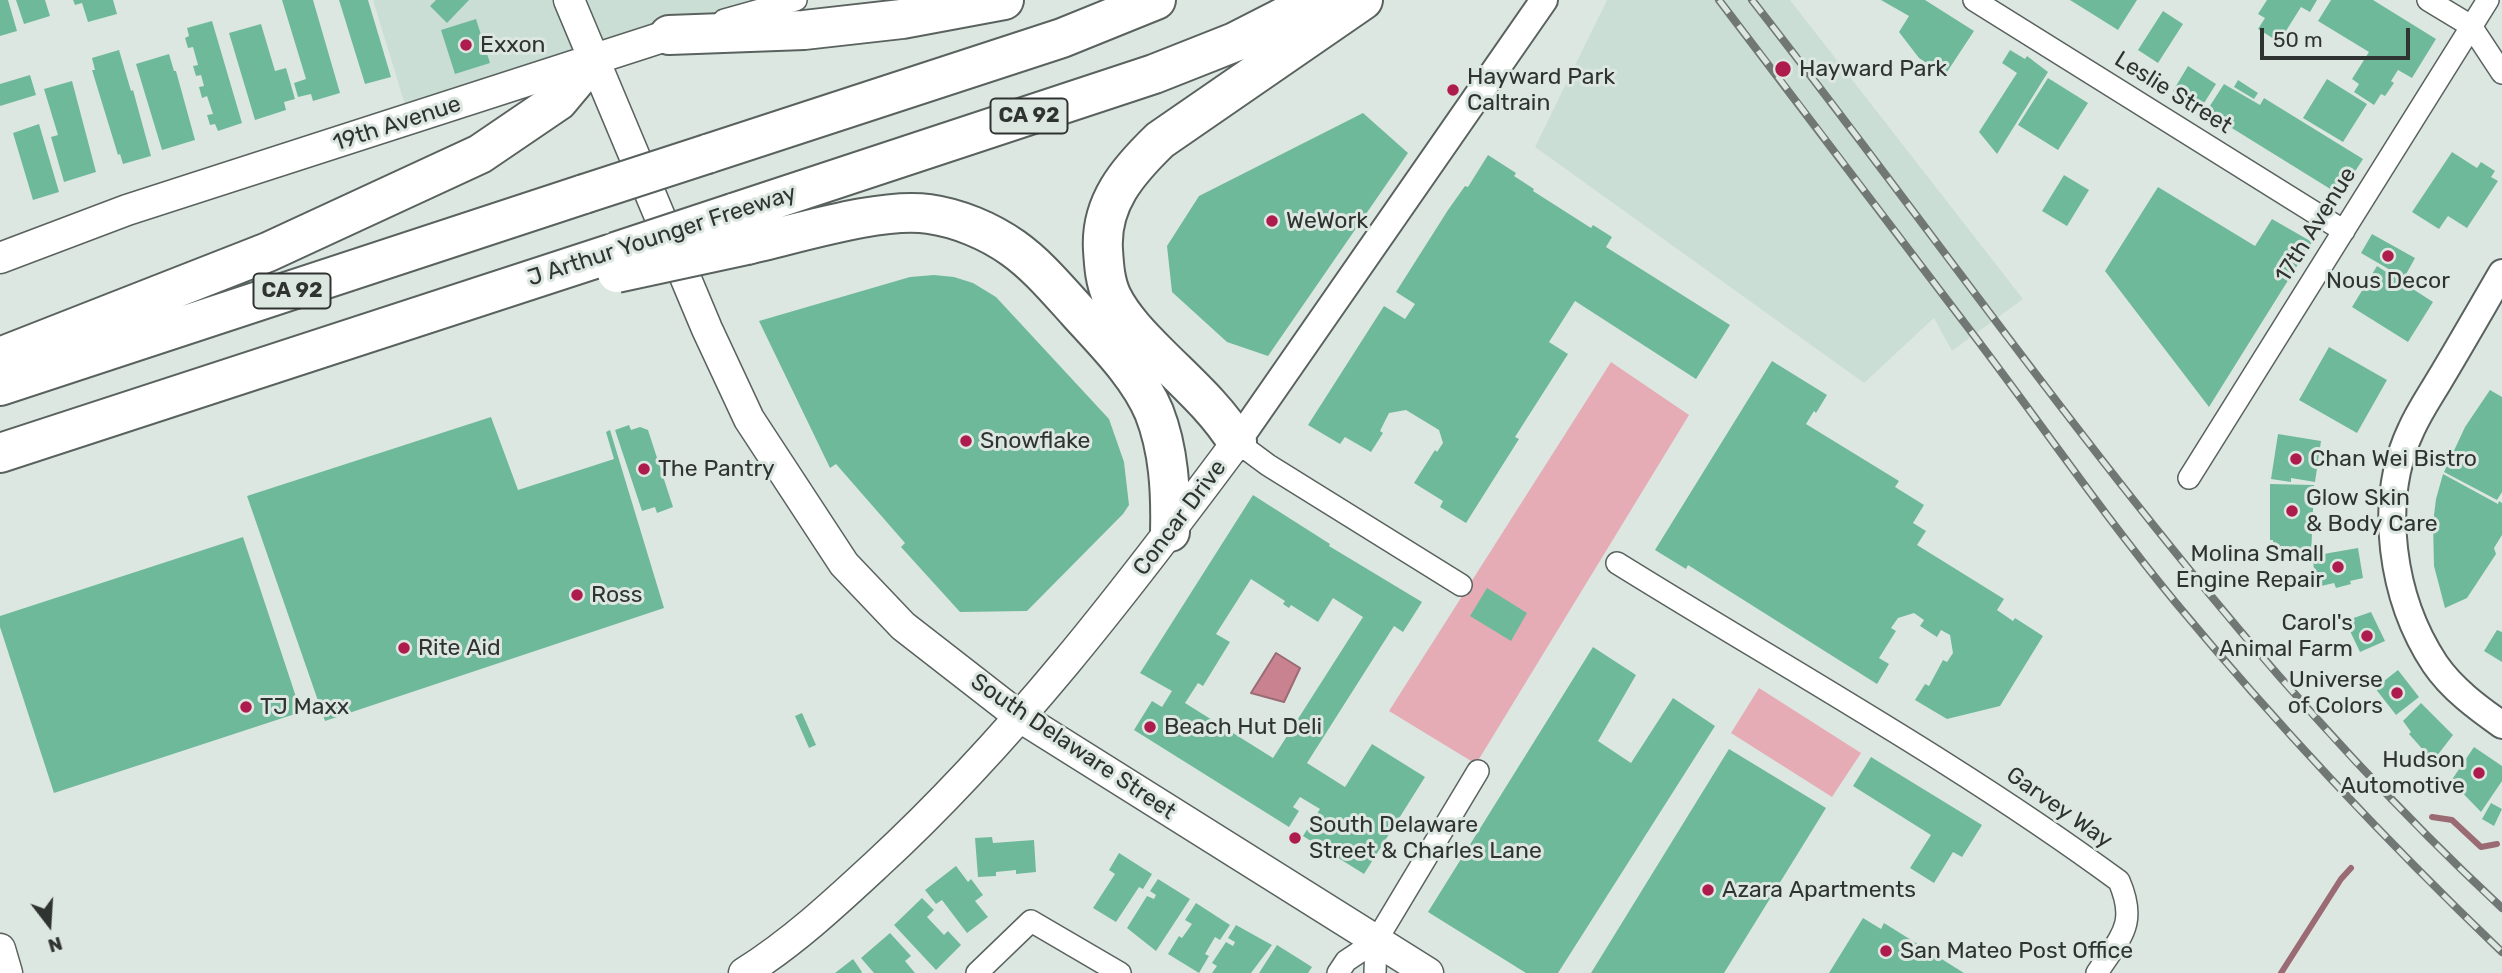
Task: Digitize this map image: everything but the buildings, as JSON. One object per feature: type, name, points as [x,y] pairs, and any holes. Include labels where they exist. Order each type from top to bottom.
[{"type":"highway","points":[[669,35],[818,28],[902,19],[1004,0]]},
{"type":"highway","name":"CA 92","points":[[0,386],[1051,41],[1156,0]]},
{"type":"highway","name":"J Arthur Younger Freeway","points":[[740,229],[1235,42],[1317,0]]},
{"type":"highway","points":[[1237,442],[1216,411],[1126,319],[1112,296],[1104,272],[1102,239],[1106,214],[1118,187],[1137,162],[1160,141],[1363,0]]},
{"type":"highway","points":[[0,356],[268,252],[480,154],[558,101],[594,58]]},
{"type":"highway","points":[[740,229],[900,214],[929,214],[988,232],[1013,248],[1041,271],[1099,335],[1140,386],[1154,411],[1163,438],[1171,496],[1170,532]]},
{"type":"highway","name":"CA 92","points":[[0,453],[383,327],[740,229]]},
{"type":"highway","points":[[1099,335],[1205,427],[1237,442]]},
{"type":"main road","name":"South Delaware Street","points":[[569,0],[701,317],[749,419],[844,564],[903,626],[1020,717],[1428,973]]},
{"type":"main road","name":"19th Avenue","points":[[0,258],[127,210],[669,35]]},
{"type":"main road","name":"Concar Drive","points":[[744,973],[813,922],[905,838],[1020,717],[1117,601],[1237,442]]},
{"type":"main road","points":[[0,949],[7,973]]},
{"type":"street","name":"19th Avenue","points":[[669,35],[796,0]]},
{"type":"street","name":"Concar Drive","points":[[1237,442],[1544,0]]},
{"type":"street","name":"Leslie Street","points":[[1974,0],[2344,231]]},
{"type":"street","points":[[2428,0],[2471,26],[2502,73]]},
{"type":"street","name":"17th Avenue","points":[[2189,478],[2488,0]]},
{"type":"street","points":[[2502,273],[2410,431],[2394,484],[2392,537],[2402,588],[2413,622],[2436,665],[2472,704],[2502,725]]},
{"type":"street","points":[[1237,442],[1268,465],[1461,585]]},
{"type":"street","name":"Garvey Way","points":[[1617,563],[1965,774],[2119,881],[2126,897],[2129,915],[2124,931],[2097,973]]},
{"type":"street","points":[[1338,973],[1346,961],[1376,941],[1478,771]]},
{"type":"street","points":[[977,973],[1031,922],[1120,973]]},
{"type":"street","points":[[1375,973],[1376,941]]},
{"type":"shaded area","points":[[373,0],[757,0],[533,72],[406,108]]},
{"type":"shaded area","points":[[1607,0],[1790,0],[2023,299],[1952,351],[1934,318],[1864,383],[1535,147]]},
{"type":"shaded area","points":[[1611,362],[1689,415],[1476,764],[1389,711]]},
{"type":"shaded area","points":[[1276,653],[1300,668],[1284,702],[1251,693]]},
{"type":"shaded area","points":[[1759,688],[1861,753],[1832,797],[1731,733]]},
{"type":"waterway","points":[[2432,817],[2452,820],[2481,847],[2497,844]]},
{"type":"waterway","points":[[2281,973],[2341,879],[2351,868]]},
{"type":"railway","points":[[1719,0],[1990,356],[2121,534],[2176,603],[2334,782],[2502,952]]},
{"type":"railway","points":[[1752,0],[2019,352],[2201,584],[2296,696],[2396,804],[2502,908]]},
{"type":"place","name":"Exxon","points":[[466,45]]},
{"type":"place","name":"Hayward Park","points":[[1783,69]]},
{"type":"place","name":"Hayward Park Caltrain","points":[[1453,90]]},
{"type":"place","name":"WeWork","points":[[1272,221]]},
{"type":"place","name":"Nous Decor","points":[[2388,256]]},
{"type":"place","name":"Snowflake","points":[[966,441]]},
{"type":"place","name":"Chan Wei Bistro","points":[[2296,459]]},
{"type":"place","name":"The Pantry","points":[[644,469]]},
{"type":"place","name":"Glow Skin & Body Care","points":[[2292,511]]},
{"type":"place","name":"Molina Small Engine Repair","points":[[2338,567]]},
{"type":"place","name":"Ross","points":[[577,595]]},
{"type":"place","name":"Carol's Animal Farm","points":[[2367,636]]},
{"type":"place","name":"Rite Aid","points":[[404,648]]},
{"type":"place","name":"Universe of Colors","points":[[2397,693]]},
{"type":"place","name":"TJ Maxx","points":[[246,707]]},
{"type":"place","name":"Beach Hut Deli","points":[[1150,727]]},
{"type":"place","name":"Hudson Automotive","points":[[2479,773]]},
{"type":"place","name":"South Delaware Street & Charles Lane","points":[[1295,838]]},
{"type":"place","name":"Azara Apartments","points":[[1708,890]]},
{"type":"place","name":"San Mateo Post Office","points":[[1886,951]]}]
